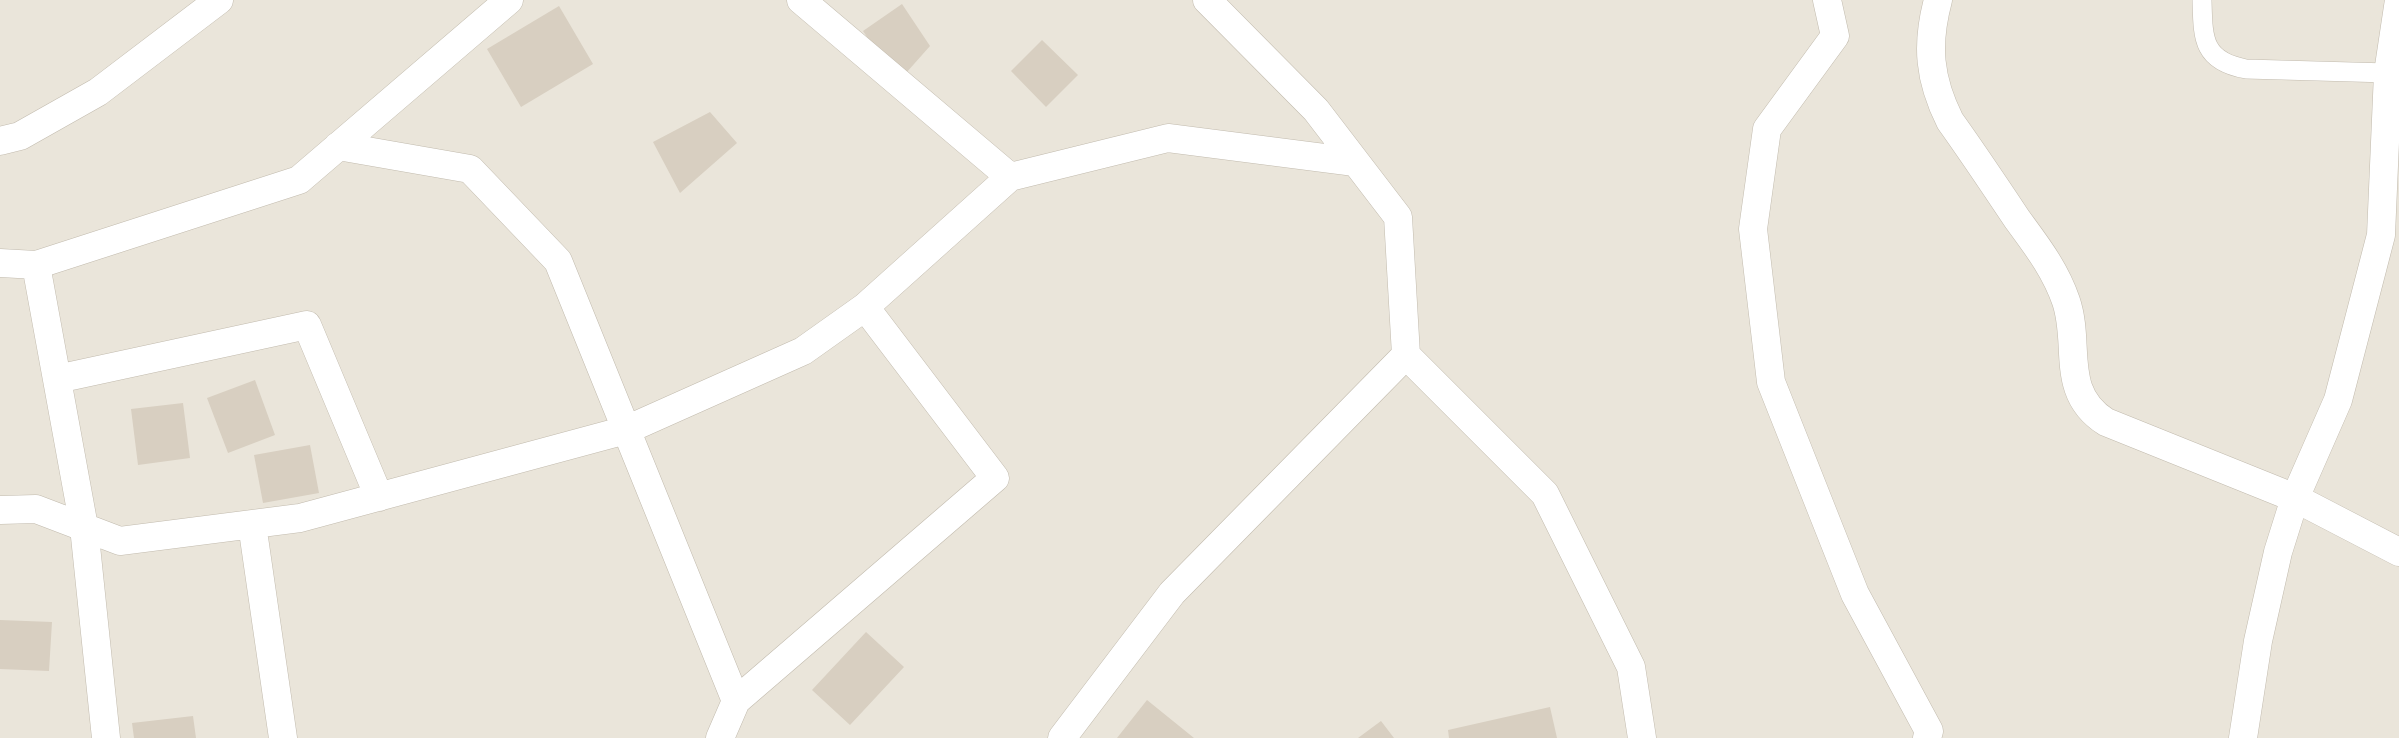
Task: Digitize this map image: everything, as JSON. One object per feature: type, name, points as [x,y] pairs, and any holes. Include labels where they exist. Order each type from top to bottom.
[{"type":"street","points":[[0,141],[20,136],[98,92],[219,0]]},
{"type":"street","points":[[0,263],[36,265],[299,180],[509,0]]},
{"type":"street","points":[[801,0],[1010,177]]},
{"type":"street","points":[[1207,0],[1316,110],[1398,217],[1406,354],[1545,494],[1631,667],[1642,738]]},
{"type":"street","points":[[1827,0],[1835,36],[1767,129],[1753,229],[1771,382],[1855,594],[1929,731],[1927,738]]},
{"type":"street","points":[[1938,0],[1931,28],[1930,47],[1936,86],[1942,104],[1950,121],[2052,268],[2067,303],[2078,391],[2094,415],[2106,422],[2294,498],[2399,552]]},
{"type":"street","points":[[2243,738],[2258,641],[2278,552],[2294,498],[2338,400],[2381,235],[2399,0]]},
{"type":"street","points":[[0,510],[36,510],[120,541],[300,518],[626,430],[803,351],[865,306],[1010,177],[1168,138],[1355,162]]},
{"type":"street","points":[[338,146],[470,169],[558,261],[736,701]]},
{"type":"street","points":[[36,265],[84,527],[106,738]]},
{"type":"street","points":[[720,738],[736,701],[995,478],[865,306]]},
{"type":"street","points":[[57,378],[307,325],[379,497]]},
{"type":"street","points":[[1062,738],[1172,593],[1406,354]]},
{"type":"street","points":[[252,524],[283,738]]},
{"type":"lane","points":[[2202,0],[2203,37],[2209,49],[2218,60],[2232,67],[2394,75]]},
{"type":"shaded area","points":[[0,0],[2399,0],[2399,738],[0,738]]},
{"type":"building","points":[[902,4],[930,46],[898,82],[863,31]]},
{"type":"building","points":[[559,6],[593,64],[521,107],[487,49]]},
{"type":"building","points":[[1042,40],[1078,75],[1046,107],[1011,71]]},
{"type":"building","points":[[710,112],[737,143],[680,193],[653,142]]},
{"type":"building","points":[[255,380],[275,435],[228,453],[207,398]]},
{"type":"building","points":[[183,403],[190,458],[138,465],[131,409]]},
{"type":"building","points":[[310,445],[319,493],[263,503],[254,455]]},
{"type":"building","points":[[0,620],[52,622],[49,671],[0,669]]},
{"type":"building","points":[[866,632],[904,667],[850,725],[812,690]]},
{"type":"building","points":[[1147,700],[1194,738],[1117,738]]},
{"type":"building","points":[[1550,707],[1557,738],[1449,738],[1448,730]]},
{"type":"building","points":[[193,716],[196,738],[134,738],[132,723]]},
{"type":"building","points":[[1381,721],[1394,738],[1358,738]]}]
